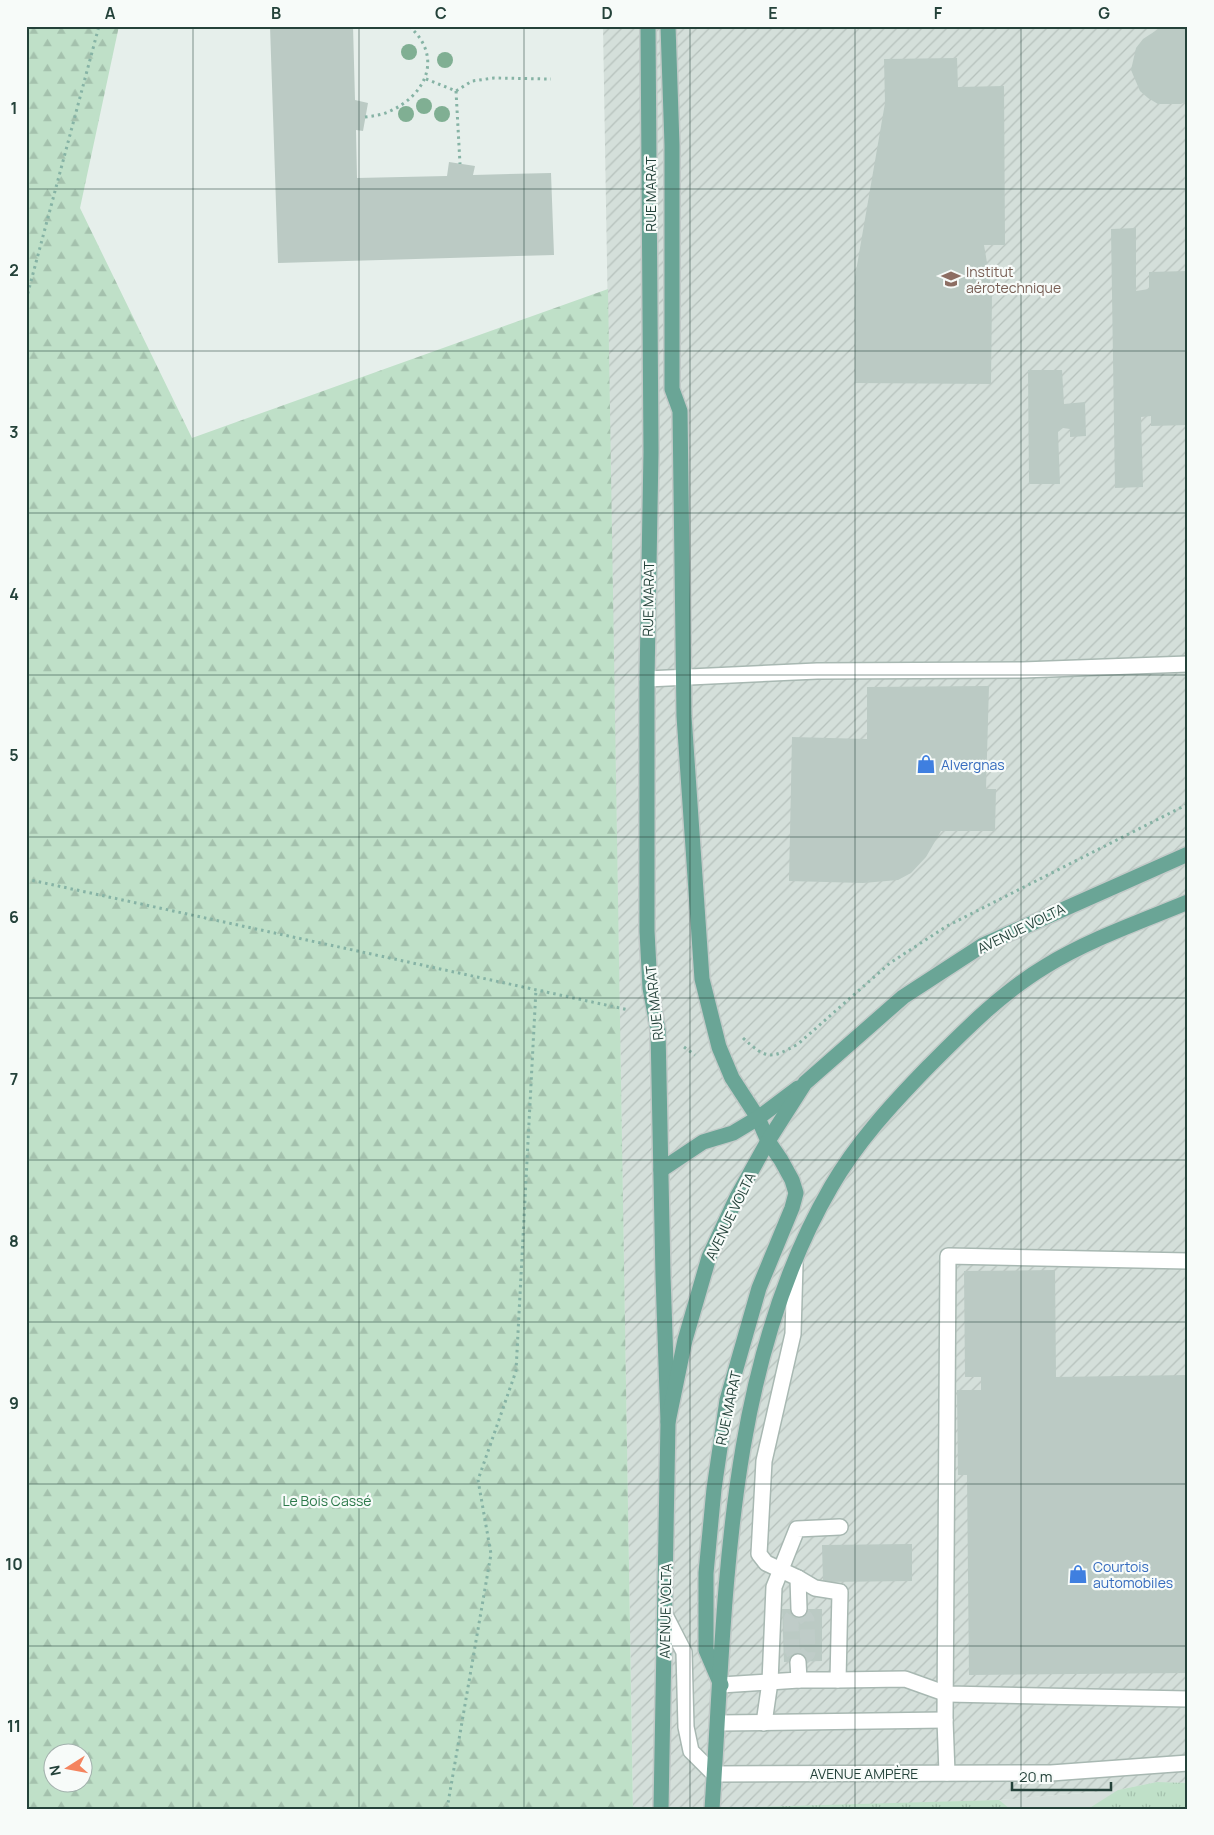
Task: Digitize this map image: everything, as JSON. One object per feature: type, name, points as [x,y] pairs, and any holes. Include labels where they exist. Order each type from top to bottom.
[{"type":"main road","name":"RUE MARAT","points":[[648,26],[651,452],[647,679],[647,931],[650,988],[658,1030],[668,1422]]},
{"type":"main road","name":"RUE MARAT","points":[[668,26],[672,145],[672,389],[680,411],[684,678],[702,978],[719,1047],[732,1078],[758,1118],[768,1141],[792,1180],[796,1193],[792,1208],[759,1288],[727,1400],[706,1573],[706,1650],[721,1685]]},
{"type":"main road","name":"AVENUE VOLTA","points":[[661,1809],[668,1422],[684,1340],[709,1257],[737,1198],[768,1141],[805,1082],[903,997],[982,945],[1188,854]]},
{"type":"main road","points":[[712,1809],[728,1580],[739,1478],[766,1340],[795,1257],[831,1187],[861,1141],[884,1113],[969,1025],[1006,993],[1076,949],[1188,902]]},
{"type":"main road","points":[[661,1170],[703,1142],[733,1133],[758,1118],[805,1082]]},
{"type":"street","points":[[647,679],[817,671],[1022,670],[1188,664]]},
{"type":"street","points":[[947,1773],[945,1720],[947,1694],[948,1256],[1188,1261]]},
{"type":"street","points":[[795,1257],[793,1334],[764,1460],[759,1554],[766,1563],[780,1568],[815,1588],[840,1592],[838,1680]]},
{"type":"street","points":[[764,1724],[770,1682],[774,1587],[780,1568],[797,1529],[840,1527]]},
{"type":"street","points":[[798,1578],[799,1609]]},
{"type":"street","points":[[665,1615],[684,1652],[686,1727],[691,1751],[714,1774]]},
{"type":"street","points":[[798,1662],[798,1680]]},
{"type":"street","points":[[721,1685],[798,1680],[905,1678],[947,1694],[1188,1699]]},
{"type":"street","points":[[718,1723],[764,1724],[945,1720]]},
{"type":"street","name":"AVENUE AMPÈRE","points":[[714,1774],[1051,1773],[1188,1763]]},
{"type":"path","points":[[26,300],[99,26]]},
{"type":"path","points":[[366,117],[388,112],[404,102],[419,89],[426,79],[429,59],[423,43],[409,26]]},
{"type":"path","points":[[456,91],[472,81],[494,78],[551,79]]},
{"type":"path","points":[[426,79],[456,91]]},
{"type":"path","points":[[456,91],[460,164]]},
{"type":"path","points":[[739,1029],[743,1038],[759,1052],[776,1056],[798,1044],[890,963],[947,926],[1188,804]]},
{"type":"path","points":[[26,879],[627,1009],[658,1030]]},
{"type":"path","points":[[447,1809],[491,1554],[478,1480],[516,1371],[536,989]]},
{"type":"shaded area","points":[[603,26],[1188,26],[1188,1783],[1157,1782],[1118,1790],[999,1800],[751,1809],[633,1809]]},
{"type":"shaded area","points":[[1157,1782],[1188,1783],[1188,1809],[751,1809],[999,1800],[1118,1790]]},
{"type":"green space","name":"Le Bois Cassé","points":[[26,26],[119,26],[80,208],[192,438],[608,289],[633,1809],[26,1809]]},
{"type":"green space","points":[[1157,1782],[1188,1783],[1188,1809],[1088,1809],[1118,1790]]},
{"type":"green space","points":[[999,1800],[1010,1809],[751,1809],[752,1807]]},
{"type":"building","points":[[270,26],[353,26],[355,100],[368,103],[363,131],[356,130],[357,178],[447,176],[449,162],[475,166],[473,175],[551,173],[554,255],[278,263]]},
{"type":"building","points":[[1163,26],[1188,26],[1188,101],[1181,104],[1158,104],[1148,98],[1140,91],[1131,70],[1136,48],[1143,39]]},
{"type":"building","points":[[957,58],[958,87],[1004,86],[1005,245],[984,245],[992,292],[991,384],[855,383],[855,277],[885,103],[884,59]]},
{"type":"building","points":[[1136,228],[1136,291],[1149,289],[1149,272],[1188,271],[1188,425],[1151,426],[1151,416],[1141,417],[1143,487],[1115,488],[1111,229]]},
{"type":"building","points":[[1028,370],[1062,370],[1064,404],[1085,402],[1086,436],[1070,437],[1070,429],[1063,428],[1058,432],[1060,484],[1029,484]]},
{"type":"building","points":[[989,686],[986,789],[996,789],[995,831],[941,831],[926,857],[911,873],[898,880],[863,883],[789,881],[792,737],[867,739],[867,687]]},
{"type":"building","name":"Courtois automobiles","points":[[1055,1270],[1056,1377],[1188,1375],[1188,1673],[969,1675],[967,1475],[958,1475],[957,1390],[981,1390],[981,1377],[965,1377],[964,1271]]},
{"type":"building","points":[[912,1544],[912,1581],[823,1582],[822,1545]]},
{"type":"building","points":[[782,1609],[822,1609],[822,1661],[784,1662]]},
{"type":"tunnel","points":[[799,1609],[807,1620],[808,1653],[798,1662],[792,1650],[791,1619],[799,1609]]},
{"type":"place","name":"Institut aérotechnique","points":[[951,279]]},
{"type":"place","name":"Alvergnas","points":[[926,764]]},
{"type":"place","name":"Courtois automobiles","points":[[1078,1574]]}]
